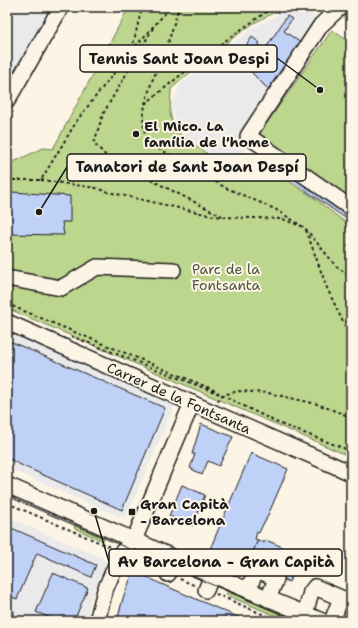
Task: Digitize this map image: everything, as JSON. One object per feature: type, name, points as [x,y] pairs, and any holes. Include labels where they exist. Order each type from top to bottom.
[{"type":"street","points":[[7,101],[61,7]]},
{"type":"street","points":[[344,7],[338,9],[321,25],[248,136],[351,208]]},
{"type":"street","points":[[7,278],[61,288],[97,267],[173,270]]},
{"type":"street","name":"Carrer de la Fontsanta","points":[[7,322],[351,473]]},
{"type":"street","points":[[97,621],[105,590],[121,552],[134,540],[192,403]]},
{"type":"street","points":[[7,485],[212,575],[322,621]]},
{"type":"street","points":[[168,574],[174,558]]},
{"type":"street","points":[[248,590],[256,570],[274,577],[276,579],[268,599]]},
{"type":"street","points":[[206,590],[212,575]]},
{"type":"street","points":[[305,614],[311,592],[315,587],[341,598],[332,621]]},
{"type":"path","points":[[132,50],[142,7]]},
{"type":"path","points":[[41,180],[78,119],[132,50],[171,7]]},
{"type":"path","points":[[180,7],[165,53],[152,81],[145,104],[143,120],[145,135],[155,147],[183,161],[224,187],[276,209],[306,228],[336,266],[351,277]]},
{"type":"path","points":[[145,104],[208,53],[269,10],[271,7]]},
{"type":"path","points":[[153,28],[103,114],[94,143],[108,158],[225,218]]},
{"type":"path","points":[[7,180],[41,180],[96,188],[225,218],[282,219],[306,228]]},
{"type":"path","points":[[306,228],[327,288],[351,339]]},
{"type":"path","points":[[348,245],[351,250]]},
{"type":"path","name":"Carrer de la Fontsanta","points":[[7,304],[212,388],[222,395]]},
{"type":"path","points":[[65,333],[222,395],[278,423],[351,451]]},
{"type":"path","points":[[222,395],[239,391],[268,393],[317,404],[351,418]]},
{"type":"path","points":[[7,503],[278,621]]},
{"type":"shaded area","points":[[7,7],[70,7],[7,116]]},
{"type":"shaded area","points":[[291,7],[302,7],[329,26],[245,151],[226,161],[202,149],[181,133],[171,108],[180,85],[251,29]]},
{"type":"shaded area","points":[[7,331],[175,405],[125,519],[7,468]]},
{"type":"shaded area","points":[[7,517],[103,558],[106,563],[90,602],[86,621],[7,621]]},
{"type":"green space","name":"Parc de la Fontsanta","points":[[129,7],[285,7],[254,23],[219,48],[171,89],[170,113],[174,128],[182,136],[216,160],[229,162],[244,153],[254,161],[272,170],[314,198],[350,226],[351,457],[7,308],[7,165],[43,148],[53,149]]},
{"type":"green space","points":[[332,30],[351,43],[351,199],[257,137]]},
{"type":"green space","points":[[78,520],[105,535],[103,541],[74,528]]},
{"type":"green space","points":[[229,589],[304,621],[288,621],[226,595]]},
{"type":"building","points":[[287,16],[292,19],[284,31],[301,43],[268,89],[252,73],[259,63],[258,60]]},
{"type":"building","points":[[252,37],[260,43],[243,68],[235,62]]},
{"type":"building","points":[[268,154],[351,212],[351,222],[263,161]]},
{"type":"building","points":[[12,192],[70,196],[70,222],[62,222],[64,235],[7,234],[7,202]]},
{"type":"building","points":[[7,340],[165,408],[122,510],[7,458]]},
{"type":"building","points":[[201,424],[233,437],[219,466],[208,461],[202,475],[190,468],[195,454],[192,454]]},
{"type":"building","points":[[251,453],[288,469],[265,522],[259,533],[257,532],[255,539],[258,540],[247,566],[210,549]]},
{"type":"building","points":[[182,485],[205,495],[193,526],[169,516]]},
{"type":"building","points":[[7,526],[96,565],[91,577],[37,553],[17,599],[7,595]]},
{"type":"building","points":[[258,540],[264,543],[266,540],[301,555],[289,582],[249,561]]},
{"type":"building","points":[[134,570],[159,583],[247,621],[117,621],[123,598]]},
{"type":"building","points":[[53,573],[88,588],[74,621],[58,621],[36,612]]},
{"type":"building","points":[[7,609],[14,611],[14,621],[7,621]]},
{"type":"tram line","points":[[7,496],[296,621]]},
{"type":"place","name":"Tennis Sant Joan Despi","points":[[320,90]]},
{"type":"place","name":"El Mico. La família de l'home","points":[[136,134]]},
{"type":"place","name":"Tanatori de Sant Joan Despí","points":[[39,212]]},
{"type":"place","name":"Av Barcelona - Gran Capità","points":[[94,511]]},
{"type":"place","name":"Gran Capità - Barcelona","points":[[132,512]]}]
